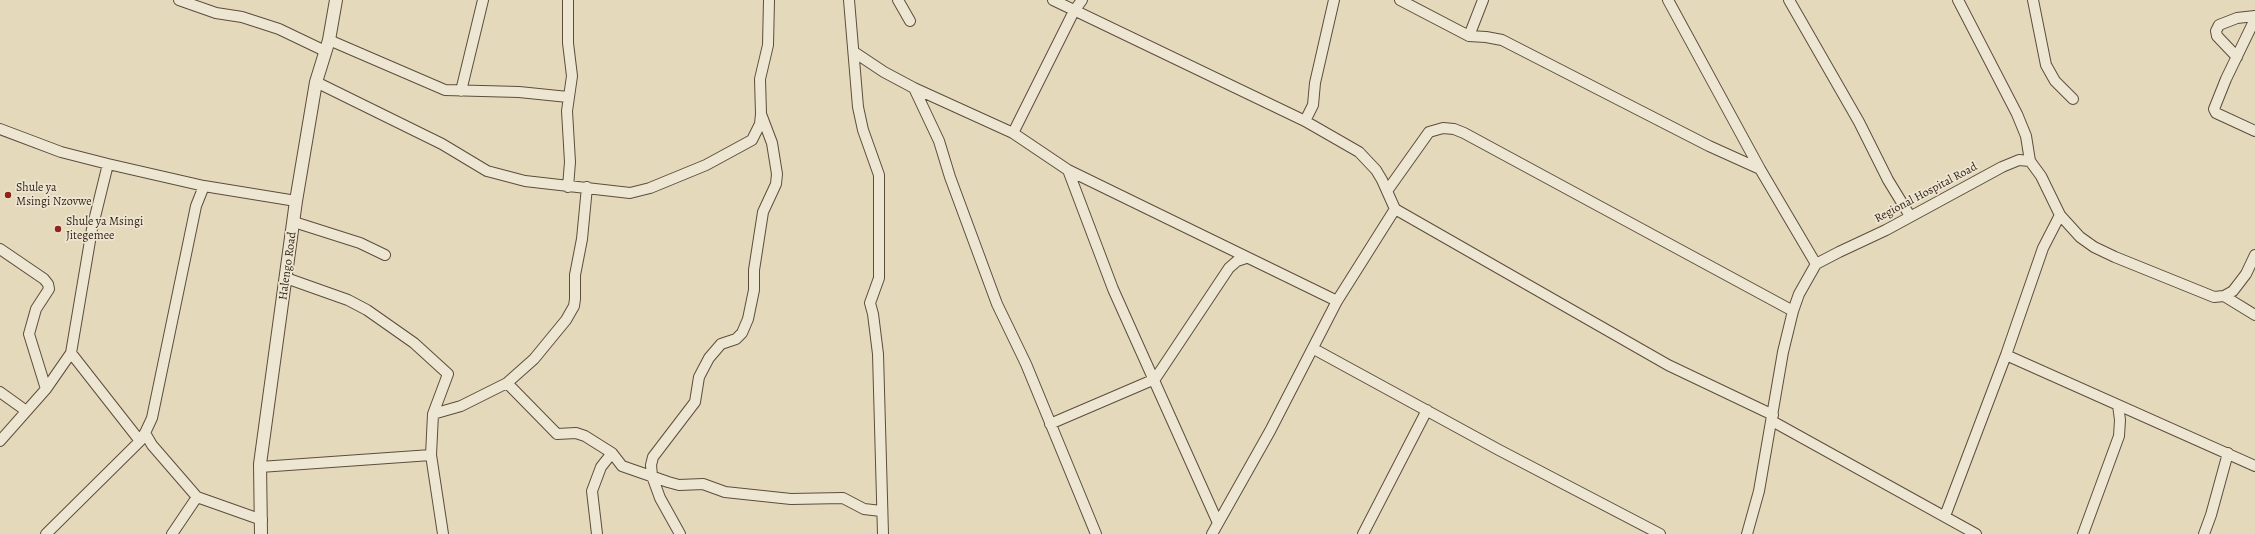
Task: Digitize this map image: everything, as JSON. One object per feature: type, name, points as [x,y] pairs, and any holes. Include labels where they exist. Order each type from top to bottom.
[{"type":"street","points":[[179,0],[216,13],[242,17],[327,45],[437,87],[461,91],[519,92],[568,97]]},
{"type":"street","name":"Halengo Road","points":[[262,534],[260,467],[296,201],[316,82],[327,45],[336,0]]},
{"type":"street","points":[[461,91],[483,0]]},
{"type":"street","points":[[568,0],[568,43],[572,76],[568,97],[570,162],[568,187]]},
{"type":"street","points":[[680,534],[660,498],[652,476],[651,465],[653,457],[695,402],[699,377],[709,358],[721,344],[736,339],[742,333],[748,319],[754,290],[754,270],[764,212],[776,184],[777,174],[772,142],[762,114],[760,79],[768,46],[769,0]]},
{"type":"street","points":[[849,0],[858,107],[862,130],[879,175],[879,278],[870,303],[873,314],[878,354],[881,511],[883,534]]},
{"type":"street","points":[[898,0],[910,21]]},
{"type":"street","points":[[1053,0],[1305,121],[1359,152],[1376,170],[1395,209],[1668,365],[1772,418],[1976,534]]},
{"type":"street","points":[[1013,133],[1074,11],[1082,0]]},
{"type":"street","points":[[1305,121],[1313,105],[1315,83],[1334,0]]},
{"type":"street","points":[[1400,0],[1469,36],[1502,40],[1709,146],[1760,169]]},
{"type":"street","points":[[1469,36],[1483,0]]},
{"type":"street","points":[[1668,0],[1760,169],[1816,264],[1799,294],[1793,312],[1784,352],[1759,491],[1747,534]]},
{"type":"street","points":[[1789,0],[1859,122],[1888,180],[1910,216]]},
{"type":"street","points":[[1958,0],[2018,114],[2026,136],[2030,162],[2040,176],[2060,215],[2080,237],[2094,247],[2214,297],[2224,296],[2234,291],[2246,274],[2255,255]]},
{"type":"street","points":[[2033,0],[2046,65],[2055,81],[2073,99]]},
{"type":"street","points":[[2237,57],[2217,36],[2216,31],[2219,25],[2237,18],[2255,16]]},
{"type":"street","points":[[2255,19],[2214,109],[2216,113],[2255,131]]},
{"type":"street","points":[[854,52],[884,72],[914,88],[1013,133],[1068,170],[1337,301]]},
{"type":"street","points":[[316,82],[442,144],[473,164],[488,171],[525,181],[546,182],[568,187],[587,187],[630,193],[669,181],[732,153],[752,140],[758,131],[762,114]]},
{"type":"street","points":[[914,88],[939,141],[950,177],[997,304],[1026,364],[1096,534]]},
{"type":"street","points":[[1387,191],[1429,132],[1443,128],[1454,130],[1464,133],[1793,312]]},
{"type":"street","points":[[0,129],[61,152],[108,164],[204,186],[296,201]]},
{"type":"street","name":"Regional Hospital Road","points":[[1816,264],[2002,167],[2019,160],[2030,162]]},
{"type":"street","points":[[0,441],[25,410],[46,388],[71,353],[92,229],[108,164]]},
{"type":"street","points":[[1068,170],[1113,289],[1218,523]]},
{"type":"street","points":[[46,534],[142,437],[155,405],[196,206],[204,186]]},
{"type":"street","points":[[433,414],[461,406],[507,383],[534,359],[566,320],[574,306],[575,275],[582,239],[587,187]]},
{"type":"street","points":[[1212,534],[1314,349],[1337,301],[1395,209]]},
{"type":"street","points":[[1945,516],[2006,355],[2043,248],[2060,215]]},
{"type":"street","points":[[294,222],[360,243],[385,255]]},
{"type":"street","points":[[0,249],[44,279],[48,284],[49,289],[36,310],[29,334],[33,353],[46,388]]},
{"type":"street","points":[[1050,424],[1155,380],[1229,268],[1237,261],[1246,258]]},
{"type":"street","points":[[286,278],[348,300],[367,310],[438,363],[448,374],[448,379],[433,414],[431,455],[444,534]]},
{"type":"street","points":[[2224,296],[2255,315]]},
{"type":"street","points":[[1314,349],[1499,450],[1660,534]]},
{"type":"street","points":[[71,353],[142,437],[152,445],[197,496],[262,520]]},
{"type":"street","points":[[2006,355],[2255,466]]},
{"type":"street","points":[[507,383],[557,434],[576,434],[596,441],[612,453],[622,466],[679,485],[702,484],[725,492],[791,499],[843,498],[864,509],[881,511]]},
{"type":"street","points":[[0,392],[25,410]]},
{"type":"street","points":[[2083,534],[2119,436],[2120,420],[2118,405]]},
{"type":"street","points":[[1363,534],[1427,410]]},
{"type":"street","points":[[596,534],[592,491],[601,467],[612,453]]},
{"type":"street","points":[[2204,534],[2211,515],[2228,453]]},
{"type":"street","points":[[260,467],[431,455]]},
{"type":"street","points":[[172,534],[197,496]]},
{"type":"place","name":"Shule ya Msingi Nzovwe","points":[[8,195]]},
{"type":"place","name":"Shule ya Msingi Jitegemee","points":[[58,229]]}]
